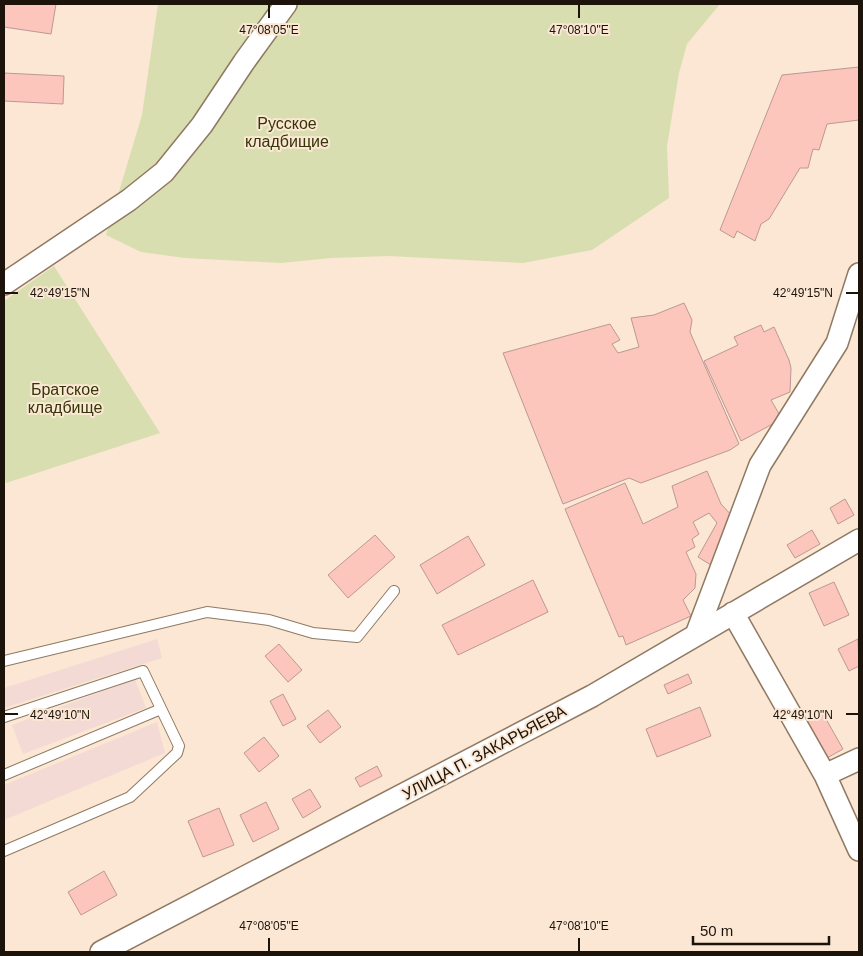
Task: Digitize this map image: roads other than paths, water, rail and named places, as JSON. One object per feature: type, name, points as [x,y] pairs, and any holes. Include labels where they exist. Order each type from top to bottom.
[{"type":"street","points":[[4,284],[129,200],[164,172],[202,125],[286,4]]},
{"type":"street","points":[[696,635],[760,465],[837,344],[859,274]]},
{"type":"street","name":"УЛИЦА П. ЗАКАРЬЯЕВА","points":[[101,952],[592,696],[859,540]]},
{"type":"street","points":[[733,613],[825,775],[859,850]]},
{"type":"street","points":[[825,775],[859,759]]},
{"type":"lane","points":[[4,661],[208,612],[269,620],[313,633],[357,637],[394,591]]},
{"type":"lane","points":[[4,717],[143,671],[179,746],[177,753],[130,797],[4,851]]},
{"type":"lane","points":[[4,775],[161,708]]},
{"type":"park label","name":"Русское кладбищие","points":[[287,132]]},
{"type":"park label","name":"Братское кладбище","points":[[65,398]]}]
